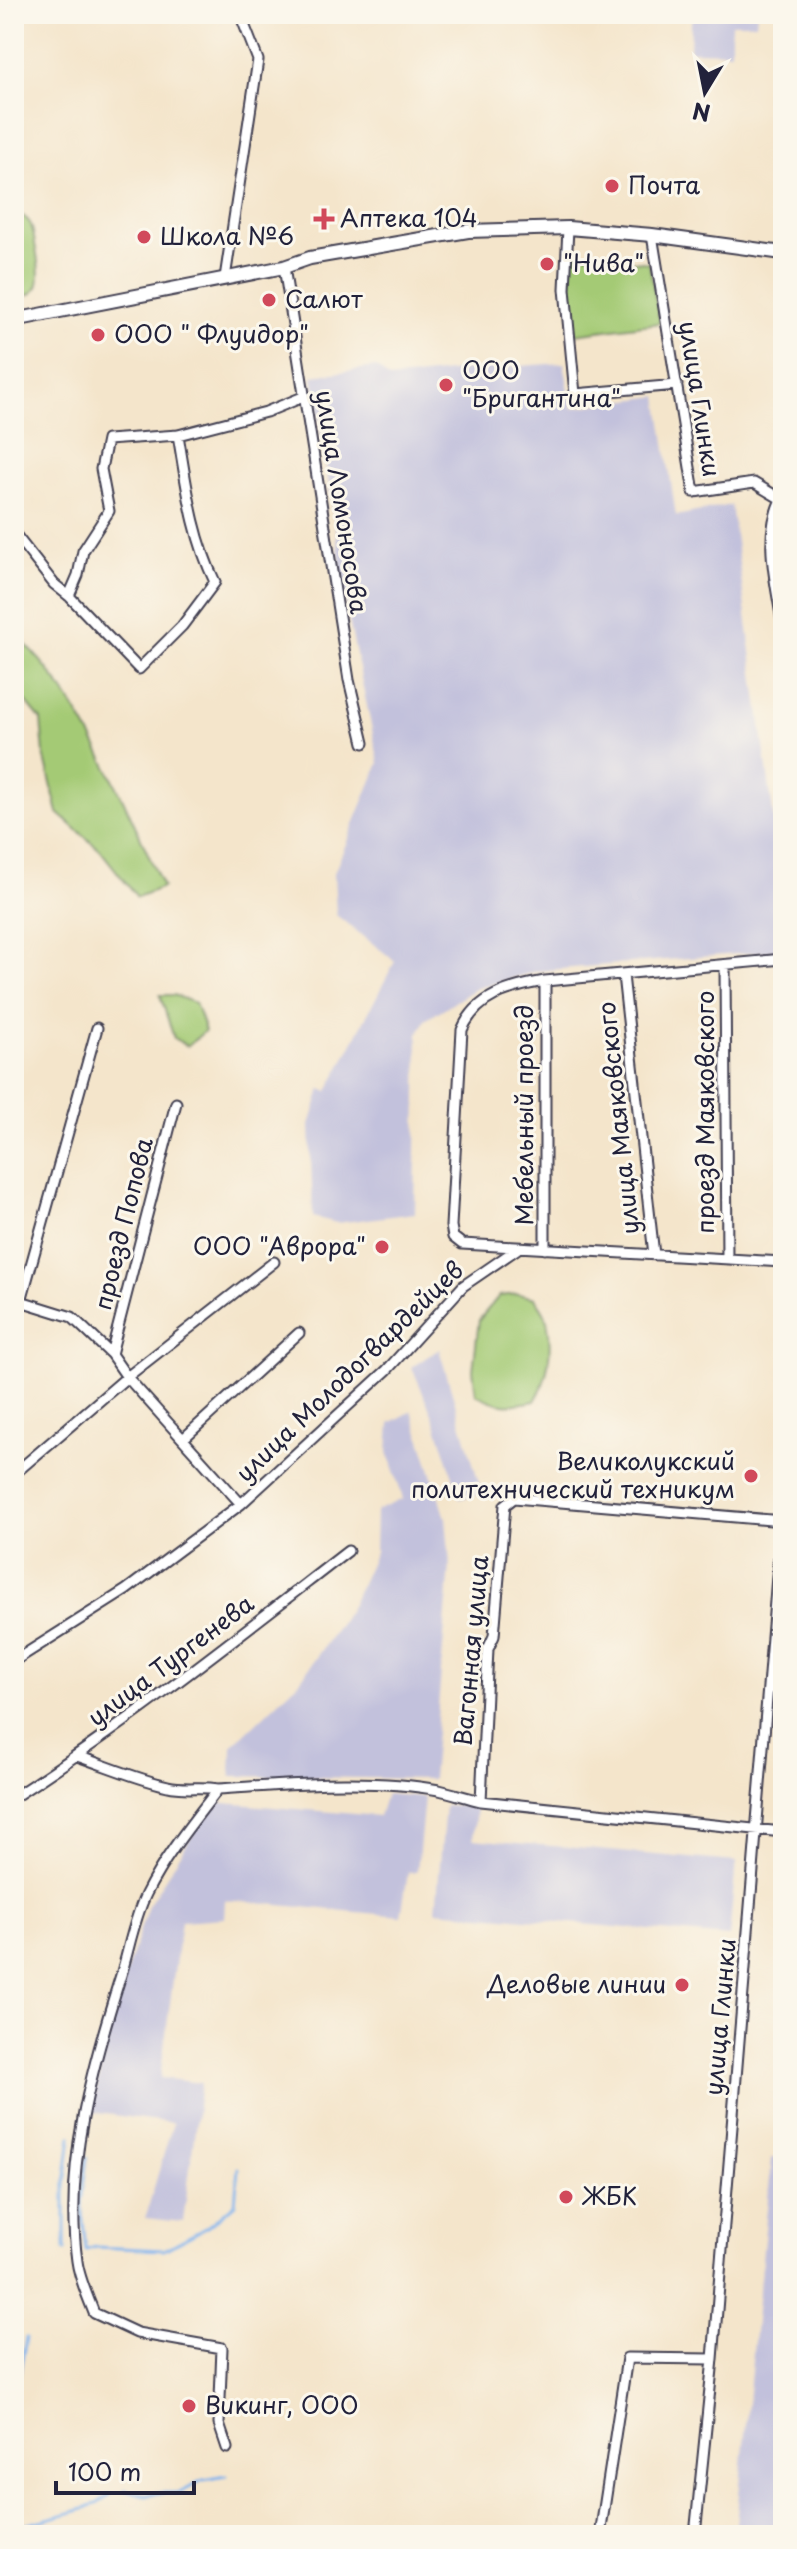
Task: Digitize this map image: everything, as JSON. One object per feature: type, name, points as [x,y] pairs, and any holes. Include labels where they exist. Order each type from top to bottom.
[{"type":"main road","points":[[14,320],[284,267],[310,258],[468,231],[568,228],[652,235],[783,253]]},
{"type":"street","points":[[225,278],[258,60],[240,14]]},
{"type":"street","points":[[568,228],[565,289],[575,394],[677,385]]},
{"type":"street","name":"улица Глинки","points":[[652,235],[694,492],[754,483],[782,498],[772,531],[783,627]]},
{"type":"street","name":"улица Ломоносова","points":[[284,267],[349,680],[364,743]]},
{"type":"street","points":[[69,596],[83,551],[109,511],[101,469],[107,440],[178,435],[266,412],[303,397]]},
{"type":"street","points":[[14,533],[54,584],[139,669],[182,626],[215,582],[201,553],[192,519],[178,435]]},
{"type":"street","points":[[783,959],[545,981],[513,986],[483,1000],[468,1014],[462,1030],[453,1237],[462,1244],[517,1249],[783,1262]]},
{"type":"street","name":"проезд Маяковского","points":[[725,965],[727,1259]]},
{"type":"street","name":"улица Маяковского","points":[[623,975],[654,1255]]},
{"type":"street","name":"Мебельный проезд","points":[[545,981],[545,1249]]},
{"type":"street","points":[[97,1028],[18,1300],[72,1317],[111,1354],[127,1377],[241,1504]]},
{"type":"street","name":"проезд Попова","points":[[111,1354],[176,1103]]},
{"type":"street","name":"улица Молодогвардейцев","points":[[14,1661],[126,1590],[241,1504],[387,1370],[463,1286],[517,1249]]},
{"type":"street","points":[[14,1474],[127,1377],[274,1262]]},
{"type":"street","points":[[183,1439],[299,1333]]},
{"type":"street","name":"Вагонная улица","points":[[481,1801],[488,1649],[494,1636],[505,1505],[514,1498],[782,1521]]},
{"type":"street","name":"улица Глинки","points":[[695,2535],[713,2359],[783,1503]]},
{"type":"street","name":"улица Тургенева","points":[[14,1797],[160,1696],[348,1551]]},
{"type":"street","points":[[77,1756],[164,1785],[218,1789],[293,1784],[381,1785],[438,1790],[481,1801],[783,1832]]},
{"type":"street","points":[[218,1789],[179,1840],[145,1896],[92,2082],[74,2178],[74,2219],[77,2265],[94,2313],[137,2333],[222,2348],[219,2424],[227,2448]]},
{"type":"street","points":[[600,2535],[627,2358],[713,2359]]},
{"type":"shaded area","points":[[695,14],[757,14],[756,23],[731,23],[731,52],[690,51],[691,24]]},
{"type":"shaded area","points":[[564,363],[572,408],[658,396],[676,516],[731,505],[783,886],[783,950],[537,971],[477,988],[425,1020],[418,1034],[415,1213],[337,1223],[313,1217],[310,1125],[321,1089],[328,1091],[395,961],[336,915],[334,873],[379,763],[348,616],[313,376],[376,367],[389,379]]},
{"type":"shaded area","points":[[439,1349],[482,1493],[460,1499],[437,1426],[412,1367]]},
{"type":"shaded area","points":[[412,1411],[446,1518],[450,1565],[432,1779],[231,1776],[232,1746],[299,1682],[349,1610],[375,1552],[376,1511],[403,1499],[388,1452],[390,1423]]},
{"type":"shaded area","points":[[386,1794],[424,1797],[417,1872],[408,1873],[401,1916],[225,1900],[224,1918],[181,1921],[160,2078],[201,2083],[183,2222],[145,2218],[173,2123],[91,2112],[114,2010],[148,1906],[213,1802],[379,1816]]},
{"type":"shaded area","points":[[445,1805],[476,1807],[473,1839],[736,1862],[729,1937],[436,1911]]},
{"type":"shaded area","points":[[772,2158],[783,2159],[783,2535],[735,2535]]},
{"type":"green space","points":[[14,212],[25,217],[31,226],[38,265],[36,289],[25,296],[14,295]]},
{"type":"green space","points":[[572,253],[649,263],[660,323],[576,334],[571,287]]},
{"type":"green space","points":[[23,642],[45,666],[84,725],[119,791],[163,887],[137,897],[100,850],[58,813],[44,754],[41,720],[14,687],[14,650]]},
{"type":"green space","points":[[160,995],[174,995],[195,1003],[205,1031],[187,1046],[174,1038]]},
{"type":"green space","points":[[518,1294],[535,1298],[545,1314],[550,1341],[548,1362],[544,1382],[535,1401],[505,1404],[476,1394],[473,1370],[479,1320],[499,1296]]},
{"type":"waterway","points":[[65,2250],[65,2185],[71,2136]]},
{"type":"waterway","points":[[87,2158],[81,2202],[86,2250],[96,2247],[164,2250],[207,2227],[235,2204],[238,2168]]},
{"type":"waterway","points":[[14,2403],[26,2338]]},
{"type":"waterway","points":[[125,2490],[146,2496],[177,2493],[203,2480],[227,2476]]},
{"type":"waterway","points":[[14,2528],[88,2508],[110,2495]]},
{"type":"place","name":"Почта","points":[[612,186]]},
{"type":"place","name":"Аптека 104","points":[[324,219]]},
{"type":"place","name":"Школа №6","points":[[144,237]]},
{"type":"place","name":"\"Нива\"","points":[[547,264]]},
{"type":"place","name":"Салют","points":[[269,300]]},
{"type":"place","name":"ООО \" Флуидор\"","points":[[98,335]]},
{"type":"place","name":"ООО \"Бригантина\"","points":[[446,385]]},
{"type":"place","name":"ООО \"Аврора\"","points":[[382,1247]]},
{"type":"place","name":"Великолукский политехнический техникум","points":[[751,1476]]},
{"type":"place","name":"Деловые линии","points":[[682,1985]]},
{"type":"place","name":"ЖБК","points":[[566,2197]]},
{"type":"place","name":"Викинг, ООО","points":[[189,2406]]}]
